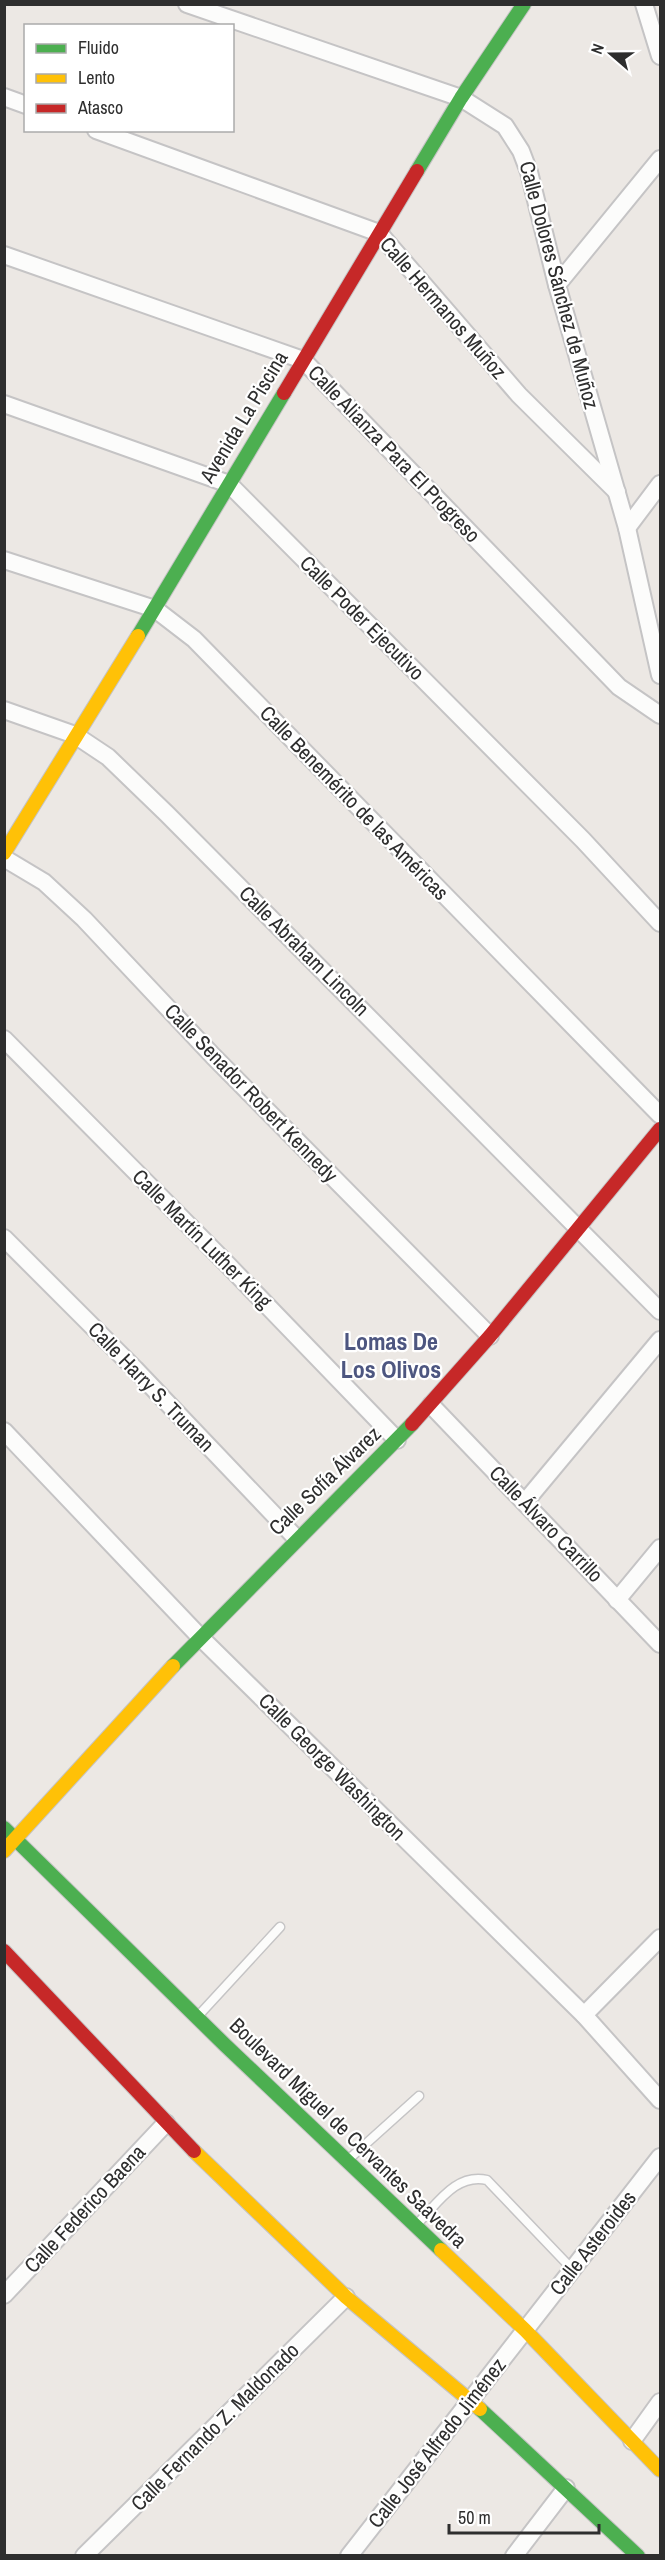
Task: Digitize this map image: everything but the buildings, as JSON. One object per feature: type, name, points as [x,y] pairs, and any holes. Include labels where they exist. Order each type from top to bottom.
[{"type":"street","name":"Calle Dolores Sánchez de Muñoz","points":[[187,4],[461,98],[505,126],[521,151],[627,528],[660,675]]},
{"type":"street","name":"Avenida La Piscina","points":[[4,853],[155,609],[461,98],[524,4]]},
{"type":"street","points":[[644,4],[660,56]]},
{"type":"street","points":[[4,98],[24,104]]},
{"type":"street","name":"Calle Hermanos Muñoz","points":[[101,132],[379,233],[519,395],[617,493]]},
{"type":"street","points":[[557,285],[660,159]]},
{"type":"street","name":"Calle Alianza Para El Progreso","points":[[4,255],[303,360],[619,687],[660,715]]},
{"type":"street","name":"Calle Poder Ejecutivo","points":[[4,404],[229,484],[575,831],[660,923]]},
{"type":"street","points":[[627,528],[660,484]]},
{"type":"street","name":"Calle Benemérito de las Américas","points":[[4,560],[155,609],[195,639],[660,1115]]},
{"type":"street","name":"Calle Abraham Lincoln","points":[[4,710],[75,735],[108,757],[167,813],[660,1311]]},
{"type":"street","name":"Calle Senador Robert Kennedy","points":[[4,858],[44,882],[84,919],[213,1056],[490,1336]]},
{"type":"street","name":"Calle Martín Luther King","points":[[4,1040],[228,1264],[397,1440]]},
{"type":"street","name":"Calle Sofía Álvarez","points":[[4,1851],[200,1637],[296,1538],[431,1405],[660,1129]]},
{"type":"street","name":"Calle Harry S. Truman","points":[[4,1238],[135,1369],[296,1538]]},
{"type":"street","points":[[525,1502],[660,1340]]},
{"type":"street","name":"Calle Álvaro Carrillo","points":[[431,1405],[660,1644]]},
{"type":"street","name":"Calle George Washington","points":[[4,1431],[200,1637],[584,2015],[660,2100]]},
{"type":"street","points":[[617,1600],[660,1548]]},
{"type":"street","name":"Boulevard Miguel de Cervantes Saavedra","points":[[4,1828],[197,2018],[525,2330],[660,2470]]},
{"type":"street","points":[[584,2015],[660,1938]]},
{"type":"street","points":[[4,1951],[166,2123],[346,2297],[472,2401],[638,2556]]},
{"type":"street","name":"Calle Federico Baena","points":[[4,2295],[166,2123]]},
{"type":"street","name":"Calle Asteroides","points":[[525,2330],[660,2157]]},
{"type":"street","name":"Calle Fernando Z. Maldonado","points":[[84,2556],[346,2297]]},
{"type":"street","name":"Calle José Alfredo Jiménez","points":[[349,2556],[472,2401],[525,2330]]},
{"type":"street","points":[[632,2441],[660,2402]]},
{"type":"street","points":[[514,2556],[566,2488]]},
{"type":"lane","points":[[197,2018],[225,1990],[280,1927]]},
{"type":"lane","points":[[347,2161],[418,2096]]},
{"type":"lane","points":[[415,2226],[459,2182],[477,2178],[487,2181],[572,2269]]},
{"type":"traffic: fast","points":[[417,171],[461,98],[524,4]]},
{"type":"traffic: fast","points":[[138,636],[284,393]]},
{"type":"traffic: fast","points":[[173,1666],[412,1424]]},
{"type":"traffic: fast","points":[[4,1828],[225,2045],[441,2250]]},
{"type":"traffic: fast","points":[[480,2409],[638,2556]]},
{"type":"traffic: slow","points":[[4,853],[138,636]]},
{"type":"traffic: slow","points":[[4,1851],[173,1666]]},
{"type":"traffic: slow","points":[[194,2151],[346,2297],[480,2409]]},
{"type":"traffic: slow","points":[[441,2250],[525,2330],[660,2470]]},
{"type":"traffic: jam","points":[[284,393],[417,171]]},
{"type":"traffic: jam","points":[[412,1424],[490,1336],[660,1129]]},
{"type":"traffic: jam","points":[[4,1951],[194,2151]]},
{"type":"district","name":"Lomas De Los Olivos","points":[[391,1356]]}]
